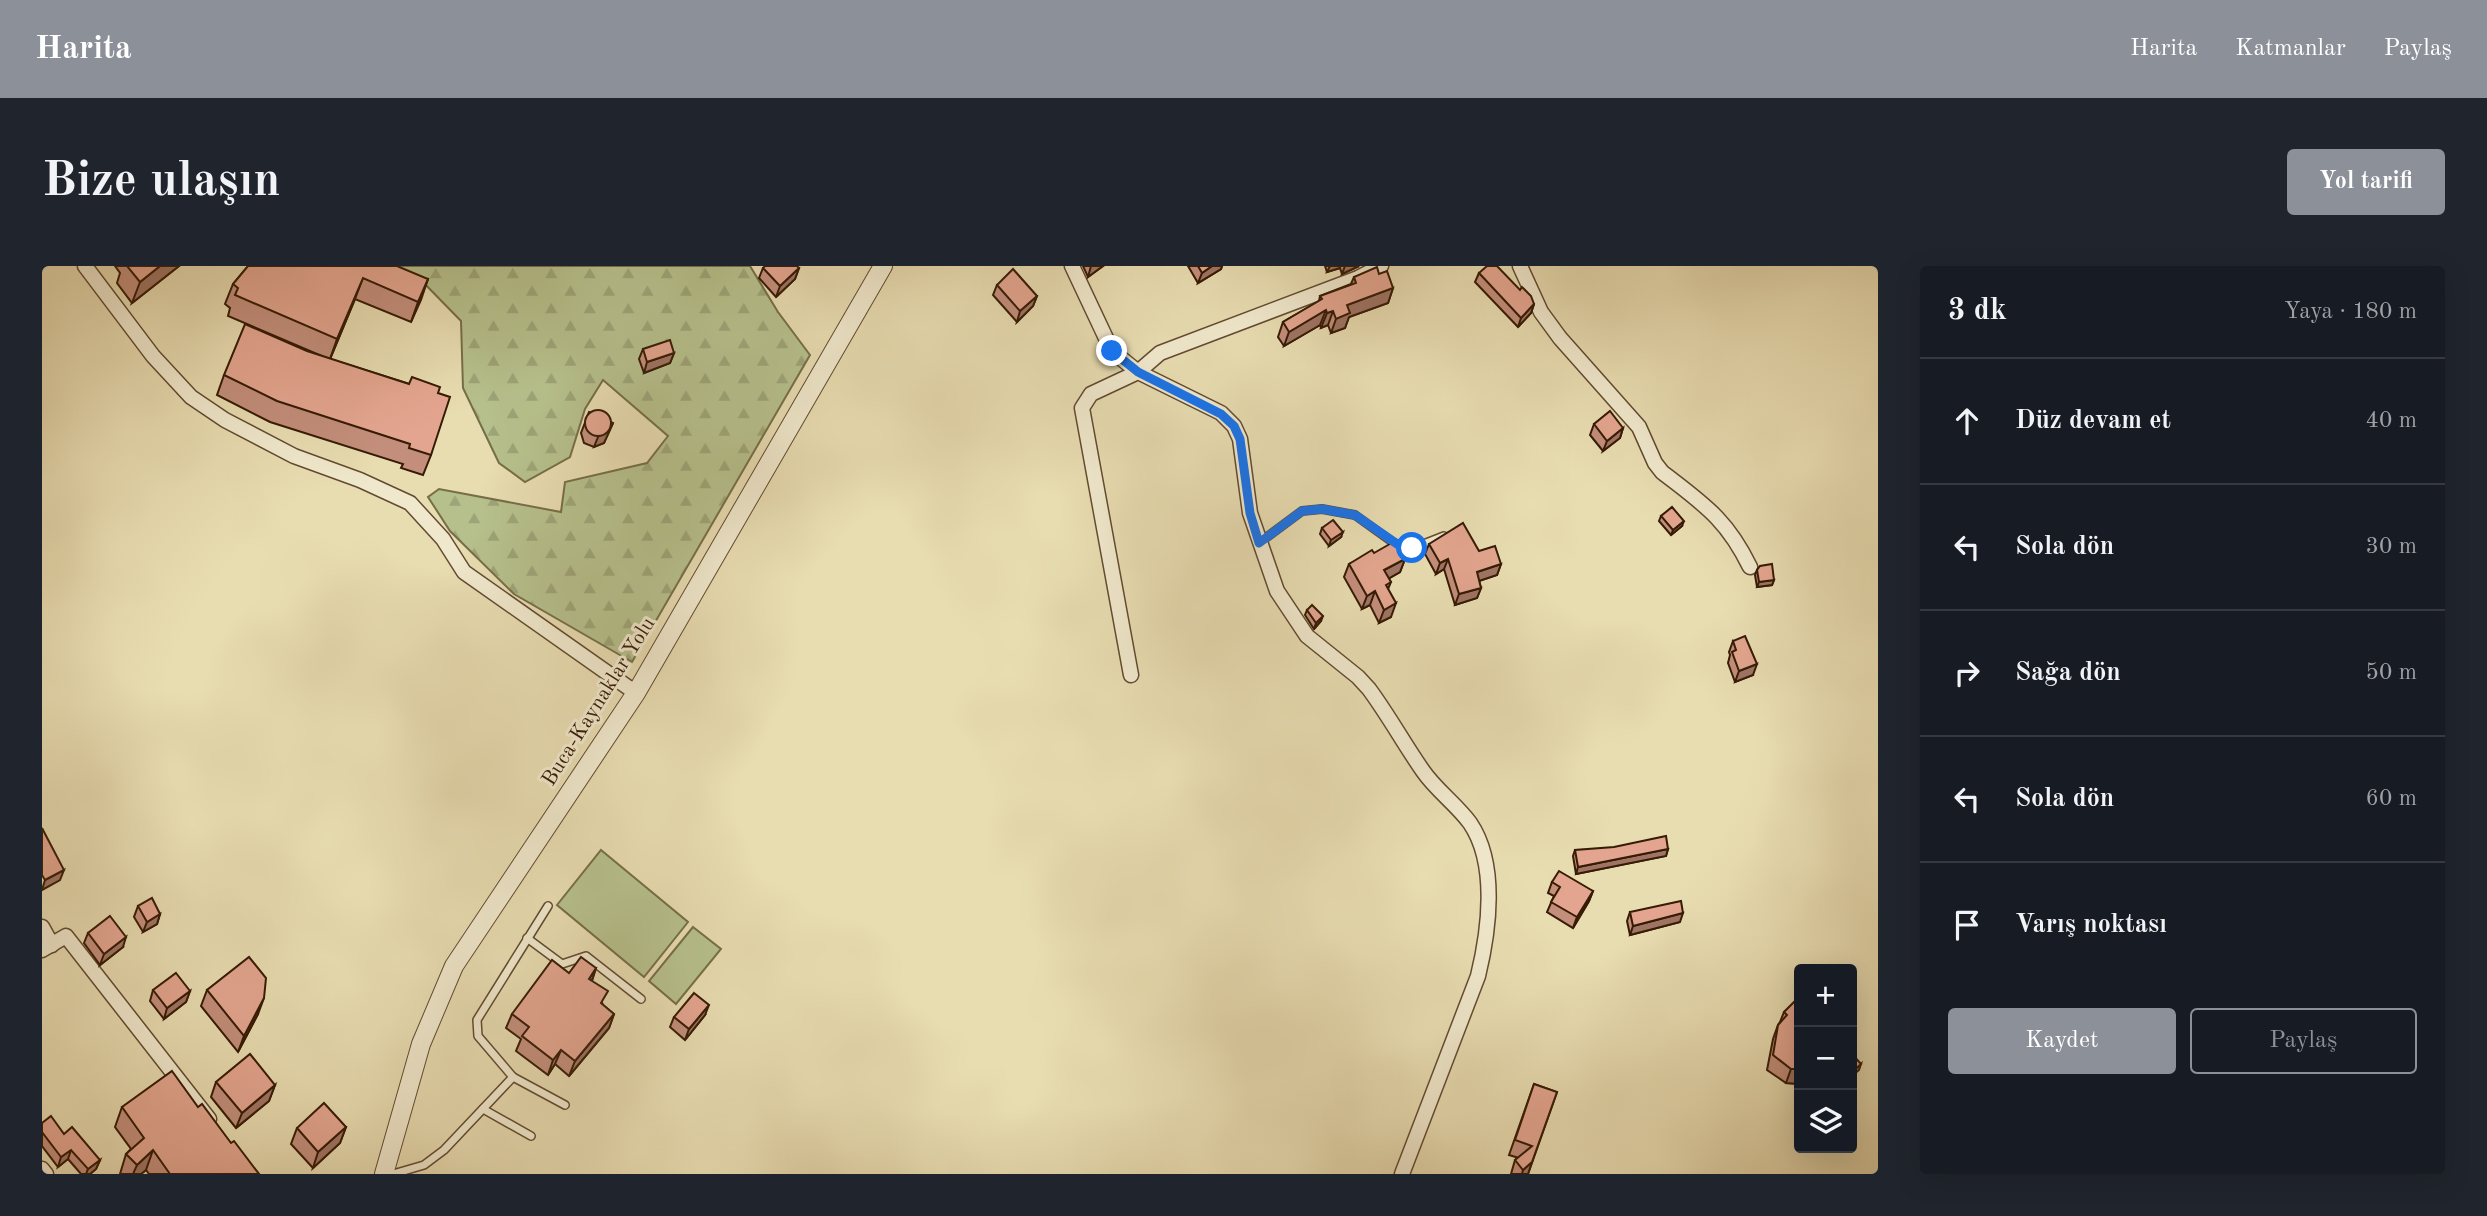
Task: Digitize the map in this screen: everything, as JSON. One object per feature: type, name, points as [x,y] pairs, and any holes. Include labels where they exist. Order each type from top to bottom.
[{"type":"street","points":[[85,266],[153,356],[191,397],[225,420],[294,456],[360,480],[410,503],[443,539],[464,572],[636,693]]},
{"type":"street","name":"Buca-Kaynaklar Yolu","points":[[384,1174],[421,1044],[454,966],[636,693],[883,266]]},
{"type":"street","points":[[1072,266],[1112,351],[1138,372],[1221,414],[1234,426],[1240,439],[1250,513],[1276,591],[1296,622],[1320,648],[1370,689],[1424,774],[1463,814],[1480,843],[1489,890],[1488,915],[1478,976],[1402,1174]]},
{"type":"street","points":[[1131,675],[1082,408],[1091,394],[1138,372],[1160,353],[1358,278],[1381,266]]},
{"type":"street","points":[[1520,266],[1541,312],[1560,338],[1639,427],[1655,463],[1662,472],[1717,516],[1739,544],[1750,567]]},
{"type":"street","points":[[42,927],[47,947],[66,936],[220,1133]]},
{"type":"street","points":[[42,1169],[46,1174]]},
{"type":"lane","points":[[1259,543],[1302,511],[1322,509],[1355,515],[1394,543],[1407,548],[1451,533]]},
{"type":"lane","points":[[548,906],[479,1014],[476,1026],[478,1036],[513,1077],[565,1105]]},
{"type":"lane","points":[[527,938],[562,964],[586,957],[640,999]]},
{"type":"lane","points":[[393,1174],[424,1165],[443,1150],[513,1077]]},
{"type":"lane","points":[[482,1109],[531,1136]]},
{"type":"green space","points":[[381,266],[750,266],[778,312],[810,355],[632,662],[514,594],[450,531],[428,497],[439,489],[561,512],[565,482],[647,463],[668,436],[603,380],[585,409],[570,457],[525,482],[499,463],[463,388],[461,321],[417,276]]},
{"type":"green space","points":[[601,850],[688,922],[644,977],[557,905]]},
{"type":"green space","points":[[693,927],[721,949],[676,1004],[649,981]]},
{"type":"building","points":[[127,266],[160,266],[140,282]]},
{"type":"building","points":[[248,266],[397,266],[428,279],[418,302],[363,278],[337,339],[235,295],[238,288],[233,284]]},
{"type":"building","points":[[1198,266],[1212,266],[1202,273]]},
{"type":"building","points":[[1487,266],[1497,266],[1520,290],[1522,287],[1531,296],[1534,304],[1521,318],[1479,273]]},
{"type":"building","points":[[1377,267],[1379,274],[1387,271],[1393,288],[1347,305],[1350,313],[1336,319],[1333,311],[1327,313],[1326,310],[1289,332],[1283,322],[1322,299],[1320,296],[1356,283],[1354,277]]},
{"type":"building","points":[[763,268],[799,268],[780,286]]},
{"type":"building","points":[[1013,269],[1037,296],[1020,311],[997,285]]},
{"type":"building","points":[[245,324],[307,351],[409,384],[412,377],[440,387],[438,393],[450,397],[431,455],[409,448],[410,444],[277,401],[224,375]]},
{"type":"building","points":[[670,340],[674,353],[647,362],[643,349]]},
{"type":"building","points":[[598,410],[608,413],[611,423],[608,433],[598,436],[588,433],[585,423],[588,413]]},
{"type":"building","points":[[1610,411],[1623,428],[1607,441],[1594,424]]},
{"type":"building","points":[[1672,507],[1684,521],[1673,530],[1661,516]]},
{"type":"building","points":[[1333,520],[1343,532],[1331,540],[1322,528]]},
{"type":"building","points":[[1463,523],[1479,551],[1495,546],[1501,564],[1477,572],[1481,588],[1459,594],[1448,559],[1440,563],[1429,544]]},
{"type":"building","points":[[1395,541],[1405,559],[1384,570],[1391,582],[1386,585],[1396,603],[1384,610],[1375,591],[1367,596],[1349,564],[1372,550],[1374,553]]},
{"type":"building","points":[[1772,564],[1774,580],[1759,582],[1757,570],[1760,566]]},
{"type":"building","points":[[1312,605],[1323,616],[1316,623],[1307,610]]},
{"type":"building","points":[[1745,636],[1757,664],[1739,671],[1732,652],[1736,650],[1733,641]]},
{"type":"building","points":[[42,828],[64,870],[45,880],[42,875]]},
{"type":"building","points":[[1666,836],[1668,849],[1578,867],[1575,850],[1614,847]]},
{"type":"building","points":[[1559,871],[1593,891],[1577,917],[1551,902],[1560,887],[1552,882]]},
{"type":"building","points":[[152,898],[160,914],[147,922],[138,906]]},
{"type":"building","points":[[1681,901],[1683,913],[1633,926],[1630,912]]},
{"type":"building","points":[[110,916],[126,937],[104,954],[88,933]]},
{"type":"building","points":[[249,957],[266,978],[264,998],[244,1036],[207,990]]},
{"type":"building","points":[[581,957],[596,968],[589,979],[608,991],[601,1003],[614,1014],[575,1061],[561,1050],[553,1060],[522,1036],[529,1027],[512,1014],[552,960],[569,973]]},
{"type":"building","points":[[176,973],[190,991],[167,1008],[153,990]]},
{"type":"building","points":[[694,993],[709,1005],[689,1029],[674,1017]]},
{"type":"building","points":[[1794,1002],[1794,1069],[1773,1055],[1778,1025],[1787,1015],[1784,1012]]},
{"type":"building","points":[[250,1054],[275,1085],[242,1113],[216,1082]]},
{"type":"building","points":[[172,1071],[198,1107],[202,1104],[231,1143],[234,1141],[259,1174],[170,1174],[153,1150],[137,1165],[126,1154],[144,1138],[122,1107]]},
{"type":"building","points":[[1534,1084],[1557,1092],[1532,1162],[1523,1170],[1515,1160],[1532,1146],[1515,1140]]},
{"type":"building","points":[[324,1103],[346,1127],[318,1152],[297,1128]]},
{"type":"building","points":[[51,1116],[64,1134],[72,1127],[100,1160],[88,1169],[71,1150],[61,1157],[42,1132],[42,1123]]},
{"type":"route","points":[[1112,351],[1138,372],[1221,414],[1234,426],[1240,439],[1250,513],[1259,543],[1302,511],[1332,509],[1355,515],[1394,543],[1412,548]]}]
